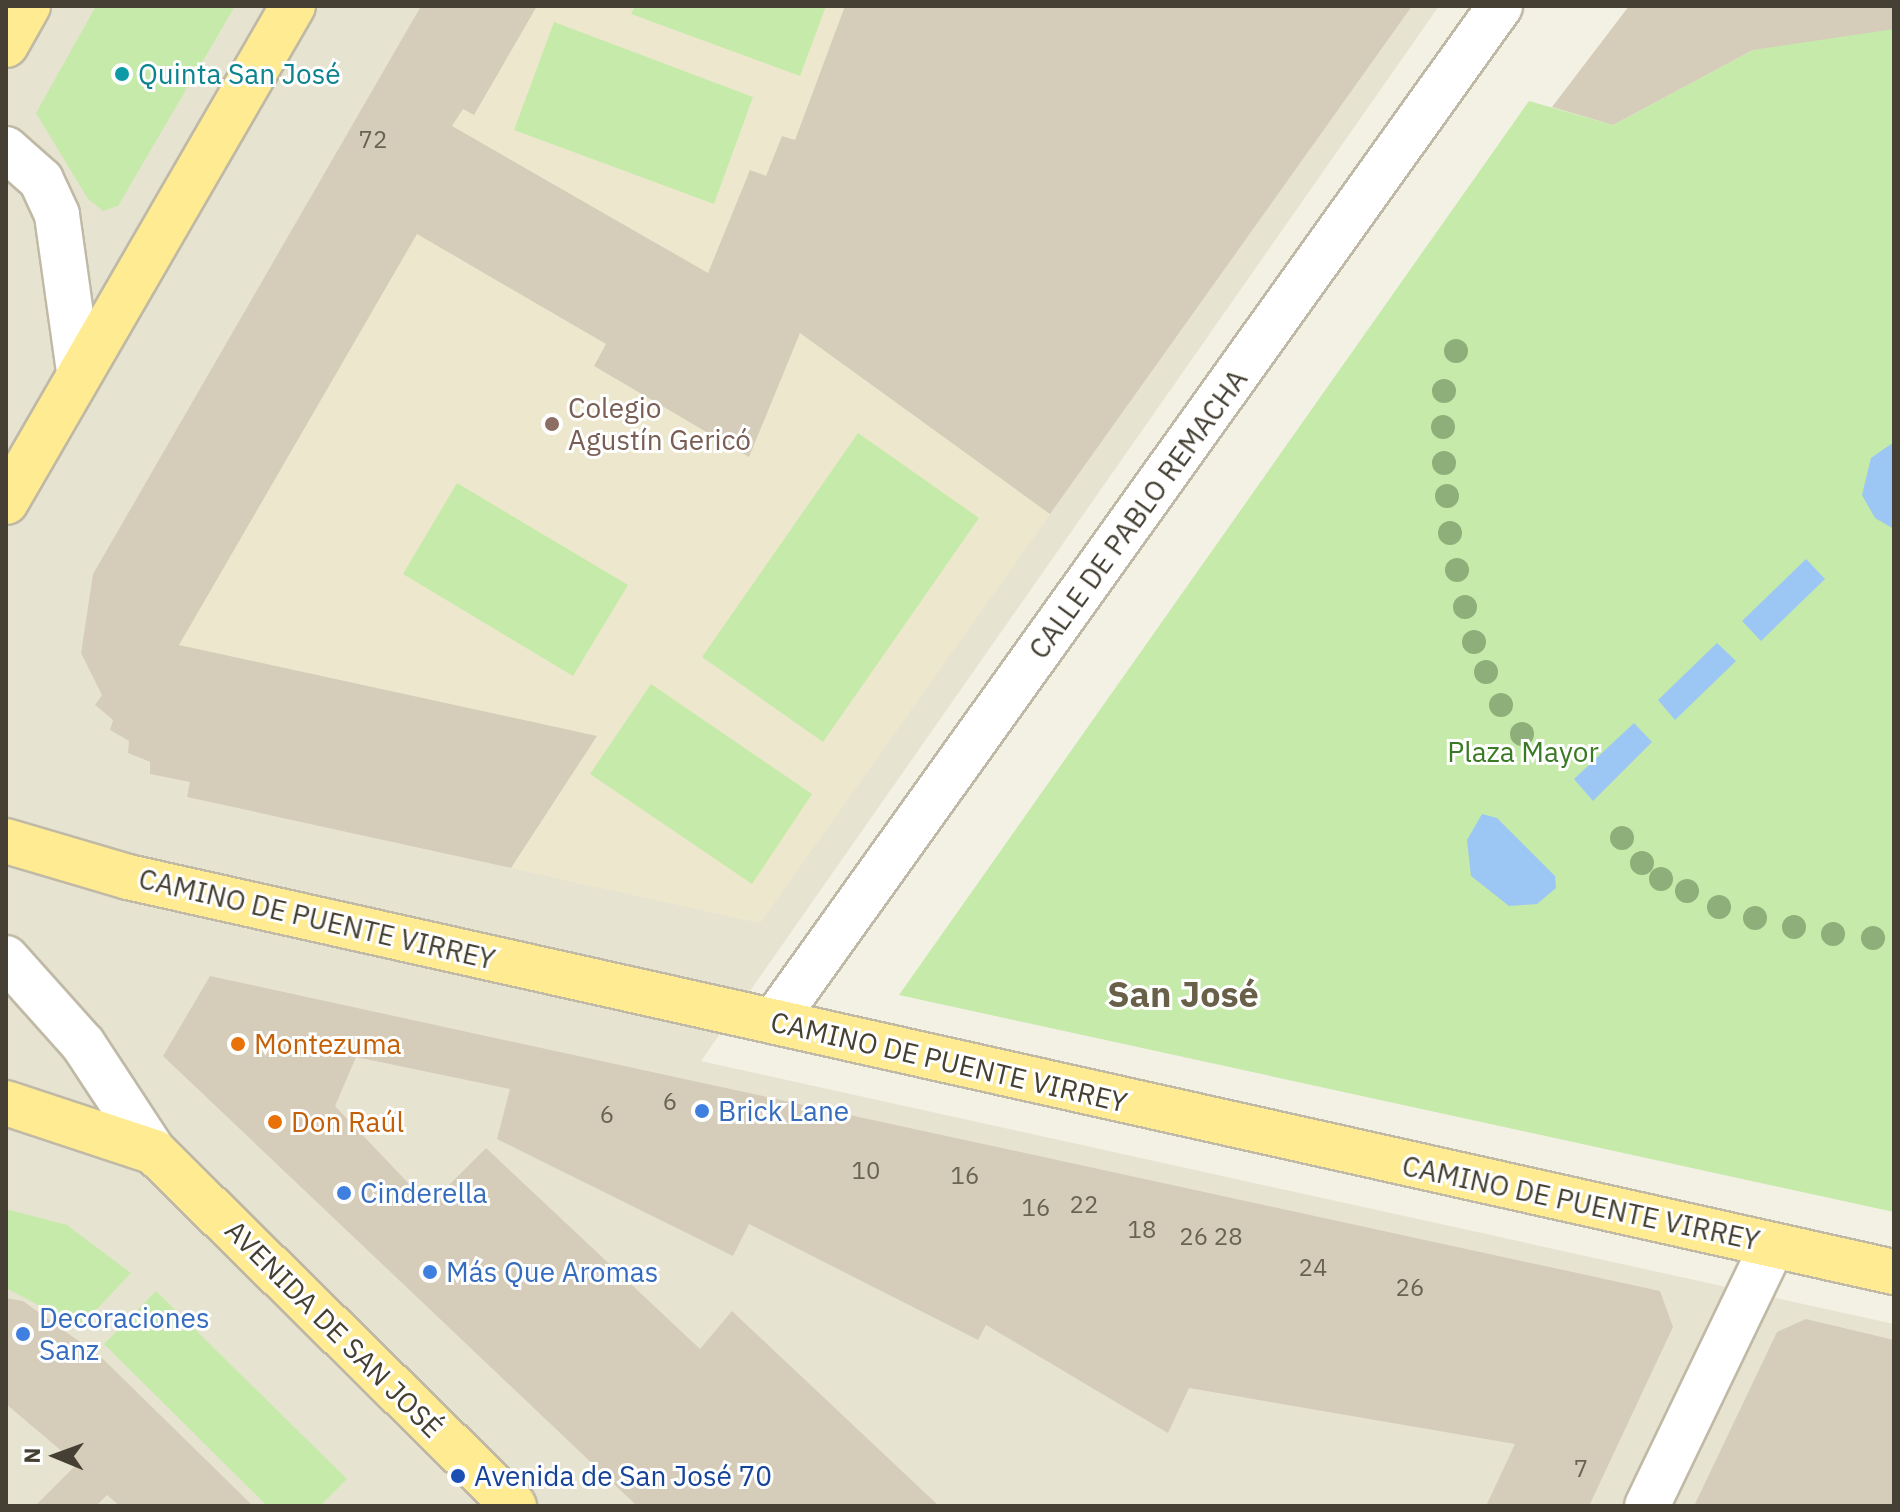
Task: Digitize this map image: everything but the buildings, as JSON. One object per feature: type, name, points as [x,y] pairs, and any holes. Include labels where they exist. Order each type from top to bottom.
[{"type":"main road","points":[[6,45],[28,6]]},
{"type":"main road","points":[[6,502],[79,371],[293,6]]},
{"type":"main road","name":"CAMINO DE PUENTE VIRREY","points":[[6,841],[128,877],[1894,1272]]},
{"type":"main road","name":"AVENIDA DE SAN JOSÉ","points":[[6,1103],[154,1152],[514,1506]]},
{"type":"street","name":"CALLE DE PABLO REMACHA","points":[[774,1021],[1500,6]]},
{"type":"street","points":[[6,149],[41,180],[57,215],[79,371]]},
{"type":"street","name":"AVENIDA DE SAN JOSÉ","points":[[6,958],[83,1044],[154,1152]]},
{"type":"street","points":[[1647,1506],[1772,1246]]},
{"type":"shaded area","points":[[6,6],[1439,6],[701,1061],[1894,1324],[1894,1506],[6,1506]]},
{"type":"shaded area","name":"Colegio Agustín Gericó","points":[[421,6],[928,6],[800,333],[1050,514],[760,923],[187,797],[190,782],[128,753],[129,741],[110,730],[113,720],[95,705],[102,695],[81,653],[93,574]]},
{"type":"green space","points":[[96,6],[235,6],[118,206],[103,211],[88,199],[36,113]]},
{"type":"green space","points":[[635,6],[826,6],[800,76],[631,14]]},
{"type":"green space","points":[[554,22],[753,97],[714,204],[514,130]]},
{"type":"green space","name":"Plaza Mayor","points":[[1868,29],[1894,29],[1894,1212],[899,995],[1529,101],[1613,125],[1753,50]]},
{"type":"green space","points":[[858,433],[979,518],[823,742],[702,657]]},
{"type":"green space","points":[[457,483],[628,585],[573,676],[403,574]]},
{"type":"green space","points":[[651,684],[812,794],[752,884],[590,774]]},
{"type":"green space","points":[[6,1209],[67,1225],[131,1273],[80,1327],[6,1288]]},
{"type":"green space","points":[[156,1291],[347,1479],[320,1506],[267,1506],[104,1344]]},
{"type":"water","points":[[1894,442],[1894,529],[1875,518],[1862,495],[1871,458]]},
{"type":"water","points":[[1806,559],[1825,579],[1761,641],[1742,621]]},
{"type":"water","points":[[1717,643],[1736,661],[1675,720],[1658,700]]},
{"type":"water","points":[[1634,723],[1652,742],[1593,801],[1574,779]]},
{"type":"water","points":[[1482,814],[1497,818],[1555,876],[1556,888],[1537,904],[1509,906],[1471,876],[1467,840]]},
{"type":"place","name":"Quinta San José","points":[[122,74]]},
{"type":"place","name":"Colegio Agustín Gericó","points":[[552,424]]},
{"type":"place","name":"Montezuma","points":[[238,1044]]},
{"type":"place","name":"Brick Lane","points":[[702,1111]]},
{"type":"place","name":"Don Raúl","points":[[275,1122]]},
{"type":"place","name":"Cinderella","points":[[344,1193]]},
{"type":"place","name":"Más Que Aromas","points":[[430,1272]]},
{"type":"place","name":"Decoraciones Sanz","points":[[23,1334]]},
{"type":"place","name":"Avenida de San José 70","points":[[458,1476]]},
{"type":"district","name":"San José","points":[[1183,994]]}]
